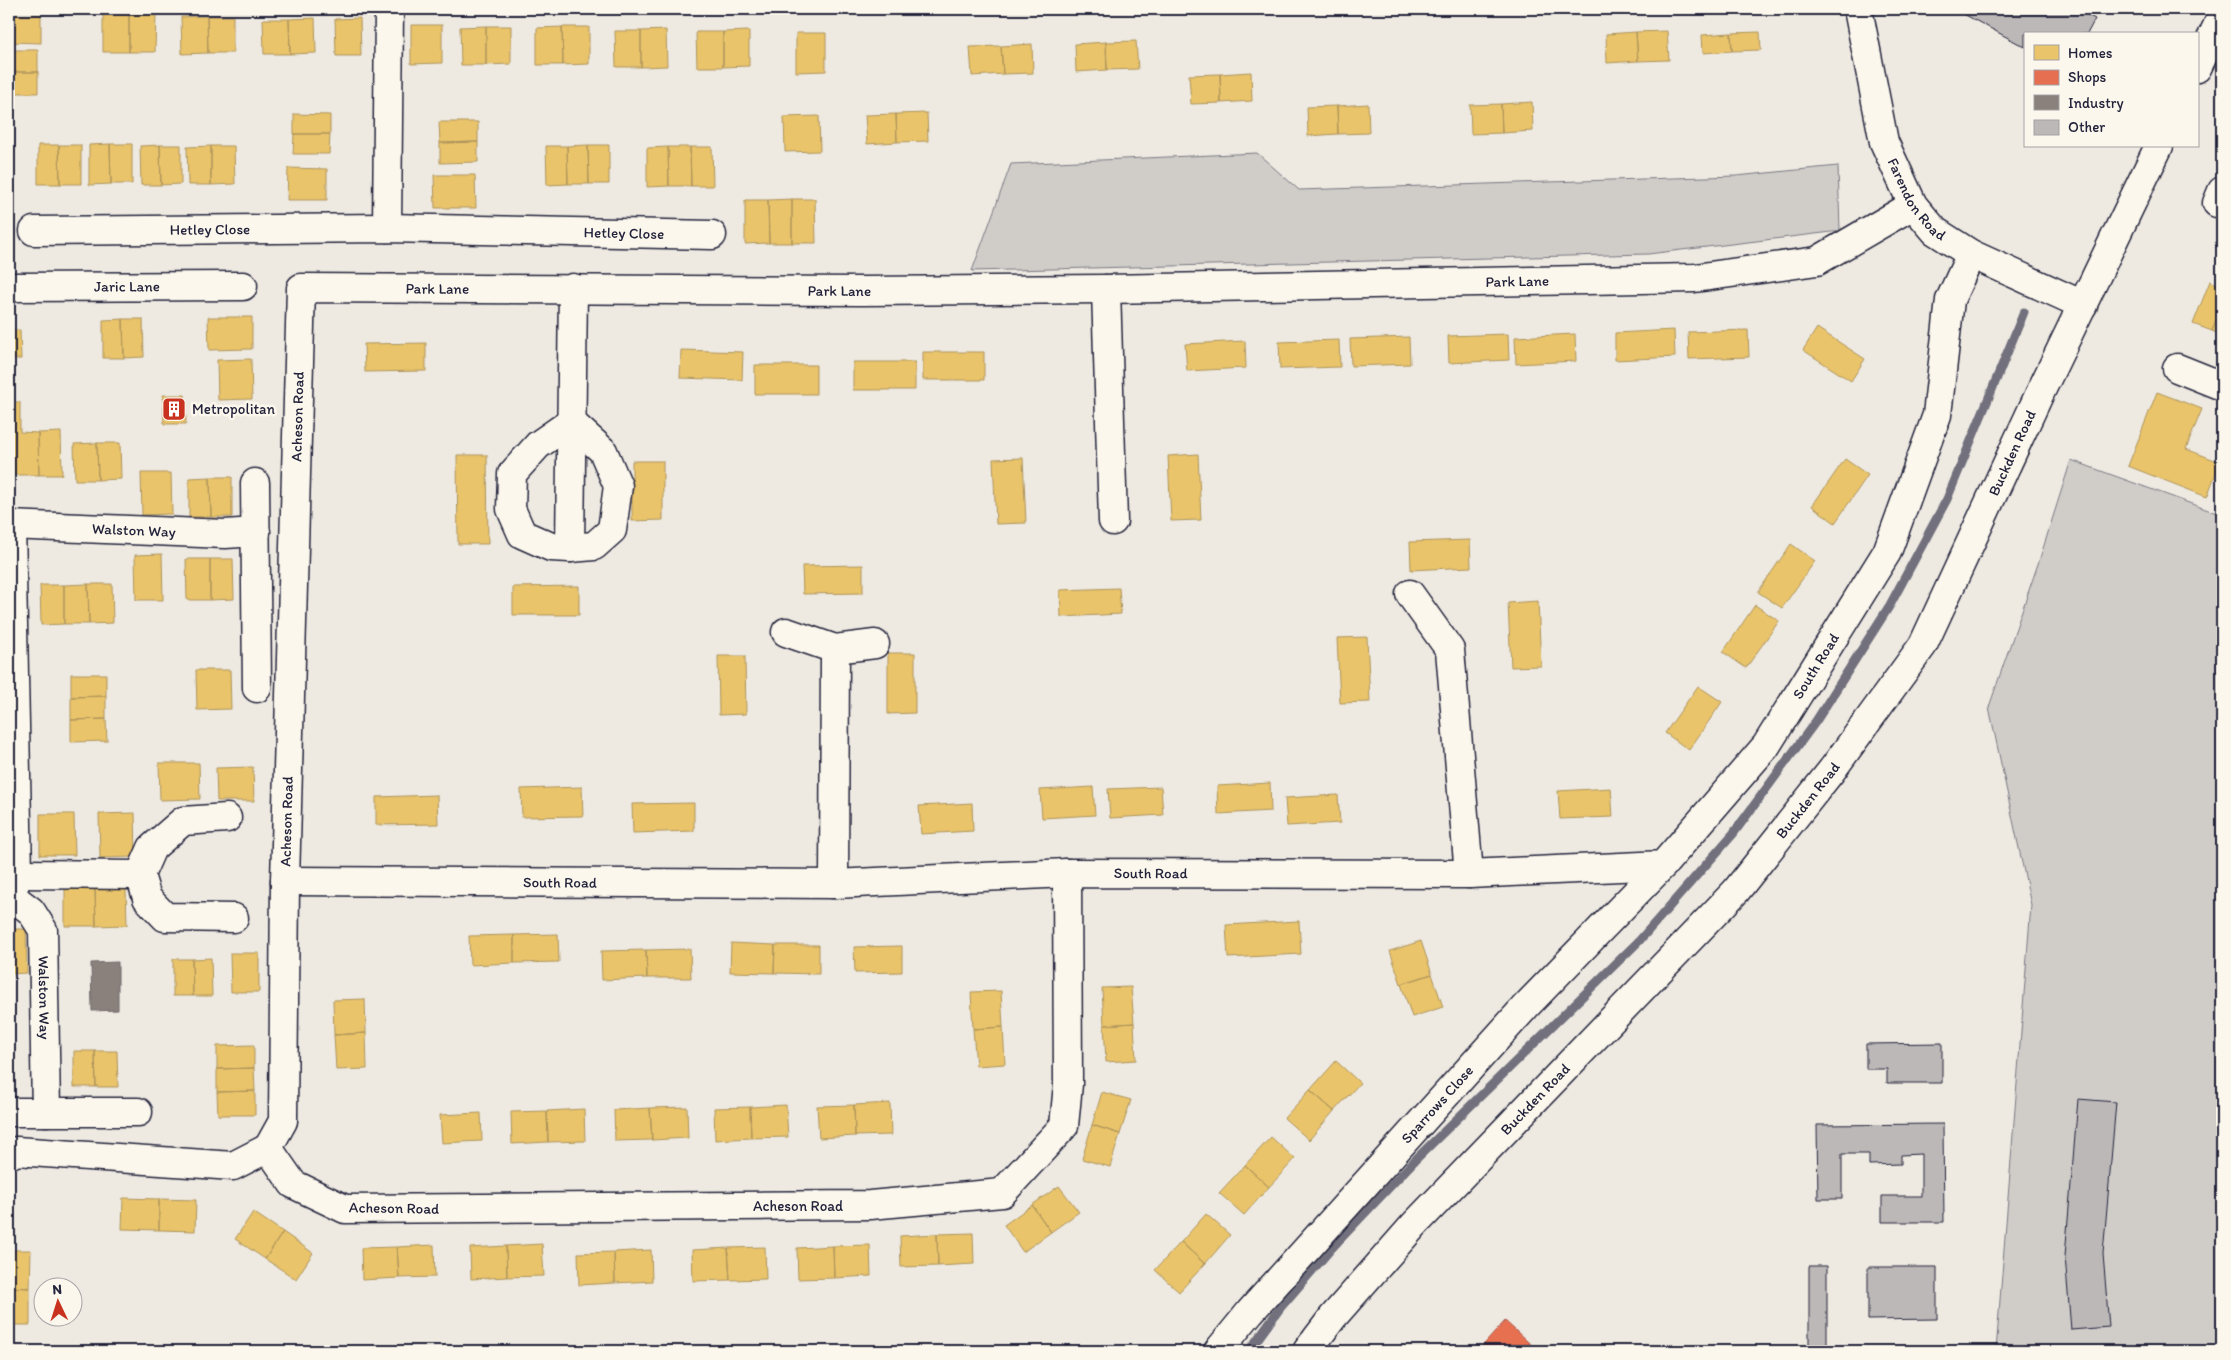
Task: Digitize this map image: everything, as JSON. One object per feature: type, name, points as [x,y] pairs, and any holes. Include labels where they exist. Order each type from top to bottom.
[{"type":"street","points":[[387,228],[389,9]]},
{"type":"street","name":"Farendon Road","points":[[1858,9],[1884,142],[1913,205],[1935,230],[1971,254],[2083,305]]},
{"type":"street","points":[[2198,66],[2222,16]]},
{"type":"street","name":"Buckden Road","points":[[1307,1351],[1333,1317],[1420,1219],[1736,891],[1875,713],[1923,646],[2039,395],[2159,148]]},
{"type":"street","name":"Park Lane","points":[[301,288],[863,291],[1106,289],[1695,278],[1817,261],[1913,205]]},
{"type":"street","name":"Hetley Close","points":[[34,231],[387,228],[712,235]]},
{"type":"street","name":"South Road","points":[[285,881],[834,884],[1067,873],[1469,874],[1663,865],[1766,746],[1887,552],[1937,415],[1950,300],[1971,254]]},
{"type":"street","name":"Jaric Lane","points":[[9,287],[243,286]]},
{"type":"street","name":"Acheson Road","points":[[301,288],[285,881],[283,1121],[268,1148],[293,1184],[345,1209],[870,1206],[1002,1193],[1064,1126],[1068,1084],[1067,873]]},
{"type":"street","points":[[570,548],[573,288]]},
{"type":"street","points":[[1106,289],[1113,521]]},
{"type":"street","points":[[2177,368],[2222,386]]},
{"type":"street","points":[[571,422],[603,451],[618,486],[612,530],[594,546],[551,547],[522,534],[511,509],[512,474],[538,445],[571,422]]},
{"type":"street","points":[[255,483],[257,688]]},
{"type":"street","name":"Walston Way","points":[[46,1112],[43,930],[31,911],[13,889],[10,525],[225,534],[256,532]]},
{"type":"street","points":[[1410,594],[1450,650],[1469,874]]},
{"type":"street","points":[[786,632],[835,649],[875,644]]},
{"type":"street","points":[[834,884],[835,649]]},
{"type":"street","points":[[227,818],[183,821],[152,848],[140,876],[147,898],[165,917],[234,918]]},
{"type":"street","name":"Sparrows Close","points":[[1218,1351],[1250,1312],[1526,1006],[1663,865]]},
{"type":"street","points":[[13,889],[140,876]]},
{"type":"street","points":[[9,1112],[138,1112]]},
{"type":"street","points":[[9,1155],[16,1151],[233,1166],[268,1148]]},
{"type":"shaded area","points":[[1257,153],[1299,190],[1736,176],[1838,166],[1840,231],[1648,254],[972,271],[1011,164]]},
{"type":"shaded area","points":[[2071,460],[2222,515],[2222,1351],[1996,1351],[2031,905],[1989,707]]},
{"type":"building: Homes","points":[[103,13],[129,14],[129,52],[103,52]]},
{"type":"building: Homes","points":[[129,14],[156,14],[155,52],[129,52]]},
{"type":"building: Homes","points":[[9,15],[41,15],[41,43],[9,42]]},
{"type":"building: Homes","points":[[207,16],[233,16],[233,53],[208,53]]},
{"type":"building: Homes","points":[[207,16],[208,53],[182,54],[181,17]]},
{"type":"building: Homes","points":[[315,18],[316,53],[290,54],[289,19]]},
{"type":"building: Homes","points":[[360,18],[361,56],[336,56],[335,19]]},
{"type":"building: Homes","points":[[263,19],[289,19],[290,54],[264,54]]},
{"type":"building: Homes","points":[[411,25],[442,25],[442,63],[411,64]]},
{"type":"building: Homes","points":[[486,26],[486,65],[461,65],[460,27]]},
{"type":"building: Homes","points":[[486,26],[511,26],[511,64],[486,65]]},
{"type":"building: Homes","points":[[562,27],[563,65],[537,65],[537,28]]},
{"type":"building: Homes","points":[[562,27],[589,27],[589,64],[563,65]]},
{"type":"building: Homes","points":[[666,30],[667,66],[641,67],[641,31]]},
{"type":"building: Homes","points":[[615,31],[641,31],[641,67],[616,67]]},
{"type":"building: Homes","points":[[749,31],[749,66],[723,67],[723,32]]},
{"type":"building: Homes","points":[[1667,31],[1669,60],[1638,61],[1636,32]]},
{"type":"building: Homes","points":[[696,32],[723,32],[723,67],[697,67]]},
{"type":"building: Homes","points":[[1636,32],[1638,61],[1607,63],[1606,34]]},
{"type":"building: Homes","points":[[1760,32],[1761,50],[1732,51],[1731,33]]},
{"type":"building: Homes","points":[[796,33],[826,33],[826,71],[796,72]]},
{"type":"building: Homes","points":[[1731,33],[1732,51],[1703,53],[1702,35]]},
{"type":"building: Homes","points":[[1136,41],[1138,69],[1107,70],[1106,42]]},
{"type":"building: Homes","points":[[1106,42],[1107,70],[1076,72],[1075,44]]},
{"type":"building: Homes","points":[[1032,44],[1033,73],[1003,74],[1001,46]]},
{"type":"building: Homes","points":[[1001,46],[1003,74],[972,76],[970,47]]},
{"type":"building: Homes","points":[[9,50],[38,50],[38,72],[9,72]]},
{"type":"building: Homes","points":[[9,72],[38,72],[38,93],[9,93]]},
{"type":"building: Homes","points":[[1251,72],[1252,101],[1221,103],[1220,74]]},
{"type":"building: Homes","points":[[1220,74],[1221,103],[1191,104],[1189,75]]},
{"type":"building: Homes","points":[[1532,102],[1533,131],[1502,133],[1501,104]]},
{"type":"building: Homes","points":[[1368,104],[1369,133],[1338,134],[1337,106]]},
{"type":"building: Homes","points":[[1501,104],[1502,133],[1471,134],[1470,105]]},
{"type":"building: Homes","points":[[1337,106],[1338,134],[1308,136],[1307,107]]},
{"type":"building: Homes","points":[[927,113],[928,141],[897,142],[896,114]]},
{"type":"building: Homes","points":[[294,114],[330,115],[330,134],[294,134]]},
{"type":"building: Homes","points":[[896,114],[897,142],[867,144],[865,115]]},
{"type":"building: Homes","points":[[819,116],[820,151],[785,152],[784,117]]},
{"type":"building: Homes","points":[[439,122],[478,122],[478,142],[440,143]]},
{"type":"building: Homes","points":[[294,134],[330,134],[329,154],[293,154]]},
{"type":"building: Homes","points":[[478,142],[478,162],[440,163],[440,143]]},
{"type":"building: Homes","points":[[110,144],[111,184],[89,185],[89,145]]},
{"type":"building: Homes","points":[[110,144],[132,144],[132,184],[111,184]]},
{"type":"building: Homes","points":[[38,145],[59,145],[60,184],[38,184]]},
{"type":"building: Homes","points":[[59,145],[81,145],[81,184],[60,184]]},
{"type":"building: Homes","points":[[160,145],[161,185],[141,185],[140,146]]},
{"type":"building: Homes","points":[[160,145],[181,145],[181,184],[161,185]]},
{"type":"building: Homes","points":[[588,145],[609,145],[609,184],[589,184]]},
{"type":"building: Homes","points":[[588,145],[589,184],[568,184],[567,146]]},
{"type":"building: Homes","points":[[211,146],[211,185],[188,185],[187,147]]},
{"type":"building: Homes","points":[[211,146],[234,146],[235,184],[211,185]]},
{"type":"building: Homes","points":[[546,146],[567,146],[568,184],[547,185]]},
{"type":"building: Homes","points":[[668,147],[669,186],[647,187],[647,148]]},
{"type":"building: Homes","points":[[668,147],[690,147],[691,186],[669,186]]},
{"type":"building: Homes","points":[[690,147],[712,147],[713,186],[691,186]]},
{"type":"building: Homes","points":[[288,168],[327,169],[327,200],[287,200]]},
{"type":"building: Homes","points":[[434,175],[475,175],[476,208],[435,208]]},
{"type":"building: Homes","points":[[792,199],[815,199],[816,243],[792,243]]},
{"type":"building: Homes","points":[[792,199],[792,243],[769,243],[768,200]]},
{"type":"building: Homes","points":[[745,200],[768,200],[769,243],[745,244]]},
{"type":"building: Homes","points":[[2210,281],[2222,286],[2222,305],[2212,331],[2193,324]]},
{"type":"building: Homes","points":[[2222,305],[2222,335],[2212,331]]},
{"type":"building: Homes","points":[[208,317],[252,317],[252,349],[209,350]]},
{"type":"building: Homes","points":[[123,319],[124,358],[103,358],[103,320]]},
{"type":"building: Homes","points":[[123,319],[143,319],[144,357],[124,358]]},
{"type":"building: Homes","points":[[1817,328],[1865,359],[1851,381],[1803,350]]},
{"type":"building: Homes","points":[[9,330],[20,330],[21,359],[9,359]]},
{"type":"building: Homes","points":[[1674,330],[1675,357],[1615,360],[1615,333]]},
{"type":"building: Homes","points":[[1748,330],[1749,357],[1689,359],[1688,332]]},
{"type":"building: Homes","points":[[1508,334],[1509,360],[1449,363],[1448,336]]},
{"type":"building: Homes","points":[[1575,334],[1576,361],[1516,364],[1515,337]]},
{"type":"building: Homes","points":[[1409,337],[1410,364],[1351,366],[1350,339]]},
{"type":"building: Homes","points":[[1339,340],[1340,367],[1280,369],[1279,342]]},
{"type":"building: Homes","points":[[1245,341],[1246,368],[1187,371],[1185,344]]},
{"type":"building: Homes","points":[[426,343],[426,371],[365,372],[364,344]]},
{"type":"building: Homes","points":[[681,350],[743,352],[742,380],[680,378]]},
{"type":"building: Homes","points":[[923,352],[984,352],[984,380],[923,380]]},
{"type":"building: Homes","points":[[251,359],[252,399],[218,400],[217,360]]},
{"type":"building: Homes","points":[[853,362],[915,362],[915,390],[853,390]]},
{"type":"building: Homes","points":[[755,365],[816,365],[816,394],[755,394]]},
{"type":"building: Homes","points":[[2157,392],[2202,409],[2186,449],[2220,462],[2207,497],[2128,466]]},
{"type":"building: Homes","name":"Metropolitan","points":[[163,395],[185,395],[186,424],[164,424]]},
{"type":"building: Homes","points":[[9,402],[20,402],[20,432],[38,433],[39,475],[9,475]]},
{"type":"building: Homes","points":[[61,432],[62,475],[39,475],[38,433]]},
{"type":"building: Homes","points":[[97,443],[98,480],[75,480],[74,444]]},
{"type":"building: Homes","points":[[97,443],[120,443],[121,479],[98,480]]},
{"type":"building: Homes","points":[[1198,454],[1201,520],[1171,521],[1168,456]]},
{"type":"building: Homes","points":[[457,455],[487,455],[488,544],[458,544]]},
{"type":"building: Homes","points":[[1023,458],[1026,523],[996,524],[993,459]]},
{"type":"building: Homes","points":[[1845,459],[1868,475],[1835,523],[1812,506]]},
{"type":"building: Homes","points":[[632,461],[663,461],[663,520],[632,521]]},
{"type":"building: Homes","points":[[141,473],[171,473],[172,514],[142,515]]},
{"type":"building: Homes","points":[[210,477],[211,517],[189,517],[189,478]]},
{"type":"building: Homes","points":[[210,477],[232,477],[232,517],[211,517]]},
{"type":"building: Homes","points":[[1470,540],[1471,567],[1411,570],[1410,542]]},
{"type":"building: Homes","points":[[1791,544],[1815,561],[1782,608],[1758,592]]},
{"type":"building: Homes","points":[[162,554],[163,600],[136,600],[135,555]]},
{"type":"building: Homes","points":[[186,559],[210,559],[210,600],[187,600]]},
{"type":"building: Homes","points":[[210,559],[233,559],[234,599],[210,600]]},
{"type":"building: Homes","points":[[863,565],[863,593],[803,594],[802,566]]},
{"type":"building: Homes","points":[[88,584],[112,584],[113,623],[89,624]]},
{"type":"building: Homes","points":[[88,584],[89,624],[64,624],[64,585]]},
{"type":"building: Homes","points":[[40,585],[64,585],[64,624],[41,625]]},
{"type":"building: Homes","points":[[579,586],[579,615],[513,615],[513,587]]},
{"type":"building: Homes","points":[[1119,588],[1121,614],[1061,617],[1060,590]]},
{"type":"building: Homes","points":[[1538,601],[1541,666],[1511,667],[1508,603]]},
{"type":"building: Homes","points":[[1755,605],[1779,621],[1746,668],[1723,652]]},
{"type":"building: Homes","points":[[1367,637],[1370,702],[1340,703],[1337,638]]},
{"type":"building: Homes","points":[[888,653],[915,653],[915,713],[888,714]]},
{"type":"building: Homes","points":[[718,656],[745,656],[746,714],[719,715]]},
{"type":"building: Homes","points":[[196,670],[230,670],[231,709],[197,710]]},
{"type":"building: Homes","points":[[71,674],[106,674],[106,696],[71,697]]},
{"type":"building: Homes","points":[[1698,686],[1722,702],[1689,750],[1665,733]]},
{"type":"building: Homes","points":[[106,696],[106,719],[71,720],[71,697]]},
{"type":"building: Homes","points":[[106,719],[107,741],[71,742],[71,720]]},
{"type":"building: Homes","points":[[159,763],[199,763],[200,799],[160,800]]},
{"type":"building: Homes","points":[[253,767],[254,801],[217,801],[216,768]]},
{"type":"building: Homes","points":[[1270,783],[1271,811],[1218,814],[1217,786]]},
{"type":"building: Homes","points":[[582,787],[583,816],[522,817],[521,789]]},
{"type":"building: Homes","points":[[1093,787],[1095,815],[1042,818],[1040,790]]},
{"type":"building: Homes","points":[[1161,787],[1163,815],[1110,818],[1108,789]]},
{"type":"building: Homes","points":[[1611,788],[1613,817],[1560,819],[1558,791]]},
{"type":"building: Homes","points":[[437,795],[438,824],[376,825],[376,797]]},
{"type":"building: Homes","points":[[1338,795],[1340,823],[1287,826],[1285,798]]},
{"type":"building: Homes","points":[[694,803],[694,831],[633,833],[632,804]]},
{"type":"building: Homes","points":[[972,803],[973,831],[921,834],[919,806]]},
{"type":"building: Homes","points":[[135,813],[136,857],[100,858],[99,814]]},
{"type":"building: Homes","points":[[40,814],[74,814],[75,855],[40,855]]},
{"type":"building: Homes","points":[[65,889],[95,889],[96,926],[65,926]]},
{"type":"building: Homes","points":[[95,889],[126,889],[127,925],[96,926]]},
{"type":"building: Homes","points":[[1299,921],[1301,954],[1228,958],[1226,925]]},
{"type":"building: Homes","points":[[9,929],[26,929],[27,973],[9,974]]},
{"type":"building: Homes","points":[[558,934],[559,962],[514,963],[514,935]]},
{"type":"building: Homes","points":[[514,935],[514,963],[470,965],[469,936]]},
{"type":"building: Homes","points":[[1421,941],[1432,974],[1401,984],[1390,951]]},
{"type":"building: Homes","points":[[731,943],[775,945],[774,973],[730,972]]},
{"type":"building: Homes","points":[[775,945],[819,945],[819,974],[774,973]]},
{"type":"building: Homes","points":[[902,946],[902,972],[855,973],[854,947]]},
{"type":"building: Homes","points":[[690,949],[691,978],[647,978],[646,950]]},
{"type":"building: Homes","points":[[646,950],[647,978],[602,980],[601,951]]},
{"type":"building: Homes","points":[[230,953],[259,953],[259,992],[231,992]]},
{"type":"building: Homes","points":[[211,958],[212,996],[193,996],[192,959]]},
{"type":"building: Homes","points":[[173,959],[192,959],[193,996],[173,996]]},
{"type":"building: Homes","points":[[1432,974],[1443,1007],[1412,1017],[1401,984]]},
{"type":"building: Homes","points":[[1131,987],[1134,1023],[1104,1025],[1102,988]]},
{"type":"building: Homes","points":[[1001,991],[1003,1027],[973,1029],[971,992]]},
{"type":"building: Homes","points":[[365,999],[366,1033],[334,1035],[333,1000]]},
{"type":"building: Homes","points":[[1134,1023],[1136,1060],[1106,1062],[1104,1025]]},
{"type":"building: Homes","points":[[1003,1027],[1005,1064],[976,1066],[973,1029]]},
{"type":"building: Homes","points":[[366,1033],[367,1069],[336,1070],[334,1035]]},
{"type":"building: Homes","points":[[254,1045],[254,1068],[217,1069],[217,1046]]},
{"type":"building: Homes","points":[[74,1051],[95,1051],[96,1087],[74,1087]]},
{"type":"building: Homes","points":[[95,1051],[117,1051],[118,1087],[96,1087]]},
{"type":"building: Homes","points":[[1336,1061],[1360,1083],[1334,1111],[1310,1090]]},
{"type":"building: Homes","points":[[254,1068],[255,1091],[217,1092],[217,1069]]},
{"type":"building: Homes","points":[[1310,1090],[1334,1111],[1309,1140],[1284,1118]]},
{"type":"building: Homes","points":[[255,1091],[255,1115],[218,1115],[217,1092]]},
{"type":"building: Homes","points":[[1102,1092],[1131,1100],[1120,1134],[1092,1125]]},
{"type":"building: Homes","points":[[890,1103],[891,1135],[855,1136],[854,1105]]},
{"type":"building: Homes","points":[[786,1105],[788,1137],[751,1138],[750,1107]]},
{"type":"building: Homes","points":[[854,1105],[855,1136],[819,1138],[817,1106]]},
{"type":"building: Homes","points":[[687,1107],[688,1138],[652,1140],[650,1108]]},
{"type":"building: Homes","points":[[750,1107],[751,1138],[715,1140],[714,1108]]},
{"type":"building: Homes","points":[[650,1108],[652,1140],[615,1141],[614,1110]]},
{"type":"building: Homes","points":[[584,1109],[585,1141],[548,1142],[547,1111]]},
{"type":"building: Homes","points":[[547,1111],[548,1142],[512,1144],[511,1112]]},
{"type":"building: Homes","points":[[481,1113],[482,1141],[442,1143],[440,1115]]},
{"type":"building: Homes","points":[[1092,1125],[1120,1134],[1110,1167],[1082,1159]]},
{"type":"building: Homes","points":[[1271,1137],[1295,1159],[1269,1187],[1245,1165]]},
{"type":"building: Homes","points":[[1245,1165],[1269,1187],[1244,1215],[1219,1193]]},
{"type":"building: Homes","points":[[1059,1186],[1079,1212],[1051,1232],[1032,1205]]},
{"type":"building: Homes","points":[[123,1198],[159,1199],[159,1230],[122,1229]]},
{"type":"building: Homes","points":[[159,1199],[196,1200],[195,1231],[159,1230]]},
{"type":"building: Homes","points":[[1032,1205],[1051,1232],[1023,1252],[1004,1225]]},
{"type":"building: Homes","points":[[253,1212],[283,1232],[265,1259],[235,1239]]},
{"type":"building: Homes","points":[[1206,1214],[1230,1235],[1205,1264],[1181,1242]]},
{"type":"building: Homes","points":[[283,1232],[313,1253],[296,1279],[265,1259]]},
{"type":"building: Homes","points":[[973,1233],[974,1264],[938,1266],[937,1234]]},
{"type":"building: Homes","points":[[937,1234],[938,1266],[901,1267],[900,1236]]},
{"type":"building: Homes","points":[[1181,1242],[1205,1264],[1179,1292],[1155,1270]]},
{"type":"building: Homes","points":[[542,1244],[544,1276],[507,1277],[506,1246]]},
{"type":"building: Homes","points":[[434,1245],[435,1277],[399,1278],[397,1247]]},
{"type":"building: Homes","points":[[870,1245],[871,1276],[834,1278],[833,1246]]},
{"type":"building: Homes","points":[[506,1246],[507,1277],[471,1279],[470,1248]]},
{"type":"building: Homes","points":[[833,1246],[834,1278],[798,1279],[797,1248]]},
{"type":"building: Homes","points":[[397,1247],[399,1278],[362,1280],[361,1248]]},
{"type":"building: Homes","points":[[765,1247],[766,1279],[730,1280],[728,1248]]},
{"type":"building: Homes","points":[[728,1248],[730,1280],[693,1281],[692,1250]]},
{"type":"building: Homes","points":[[9,1250],[31,1250],[30,1288],[9,1287]]},
{"type":"building: Homes","points":[[651,1250],[652,1281],[615,1283],[614,1252]]},
{"type":"building: Homes","points":[[614,1252],[615,1283],[579,1285],[578,1253]]},
{"type":"building: Homes","points":[[9,1287],[30,1288],[30,1325],[9,1325]]},
{"type":"building: Shops","points":[[1505,1321],[1538,1351],[1478,1351]]},
{"type":"building: Industry","points":[[118,962],[118,1010],[92,1011],[91,963]]},
{"type":"building: Other","points":[[1960,9],[2077,9],[2095,19],[2088,32],[2024,32],[2024,46],[1958,11]]},
{"type":"building: Other","points":[[1942,1043],[1942,1083],[1887,1083],[1887,1069],[1866,1069],[1866,1044]]},
{"type":"building: Other","points":[[2078,1099],[2116,1102],[2103,1254],[2109,1327],[2071,1330],[2065,1256]]},
{"type":"building: Other","points":[[1943,1124],[1944,1222],[1882,1222],[1882,1196],[1921,1196],[1921,1154],[1901,1155],[1901,1164],[1869,1165],[1869,1154],[1842,1154],[1842,1199],[1818,1199],[1817,1125]]},
{"type":"building: Other","points":[[1809,1266],[1827,1266],[1827,1351],[1809,1351]]},
{"type":"building: Other","points":[[1868,1267],[1937,1267],[1937,1319],[1868,1320]]},
{"type":"waterway","points":[[1249,1351],[1280,1308],[1330,1250],[1417,1158],[1639,941],[1733,834],[1816,721],[1890,605],[1947,499],[2024,312]]},
{"type":"place","name":"Metropolitan","points":[[174,409]]}]
